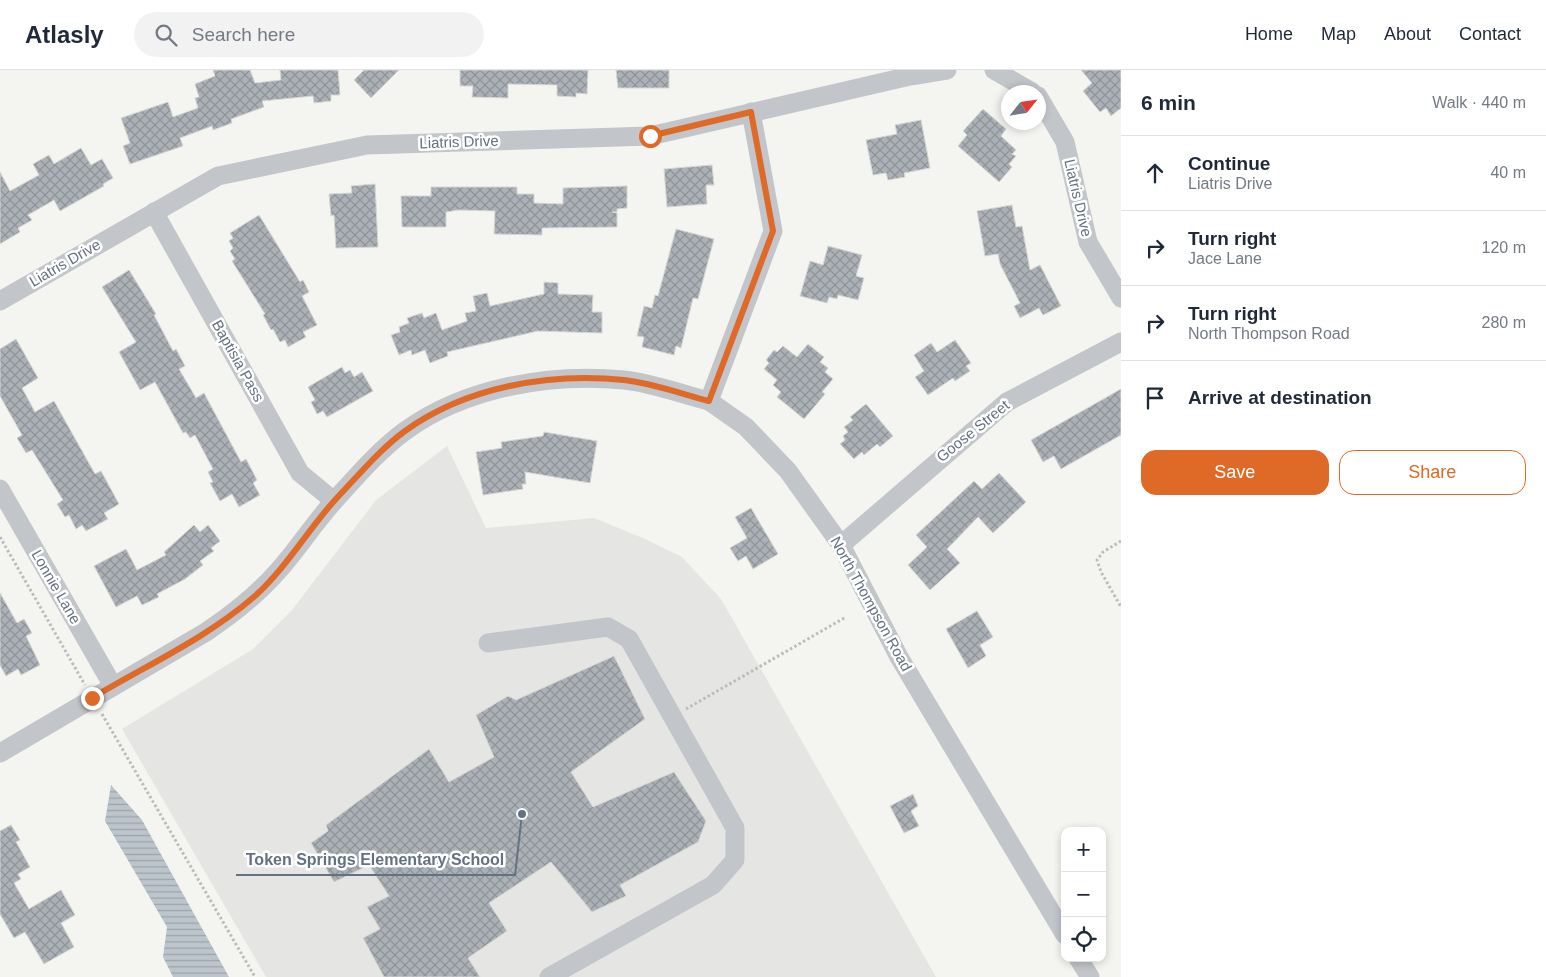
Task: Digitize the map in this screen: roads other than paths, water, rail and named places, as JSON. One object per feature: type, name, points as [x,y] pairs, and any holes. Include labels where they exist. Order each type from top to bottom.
[{"type":"street","name":"Liatris Drive","points":[[0,300],[218,176],[368,145],[650,136],[910,76],[947,70]]},
{"type":"street","points":[[994,70],[1020,85]]},
{"type":"street","name":"Liatris Drive","points":[[1046,110],[1065,142],[1088,242],[1121,298]]},
{"type":"street","points":[[709,401],[773,231],[751,112]]},
{"type":"street","name":"Baptisia Pass","points":[[154,212],[300,472],[334,502]]},
{"type":"street","name":"Goose Street","points":[[841,545],[1007,402],[1121,342]]},
{"type":"street","name":"North Thompson Road","points":[[0,753],[206,632],[251,599],[279,570],[334,502],[404,432],[435,412],[486,392],[574,377],[626,380],[709,401],[746,427],[788,471],[841,545],[899,657],[1061,928]]},
{"type":"street","name":"Lonnie Lane","points":[[0,489],[113,686]]},
{"type":"street","points":[[488,643],[608,627],[629,640],[735,828],[735,860],[713,885],[549,977]]},
{"type":"street","points":[[1081,962],[1090,977]]},
{"type":"place","name":"Token Springs Elementary School","points":[[522,814]]}]
